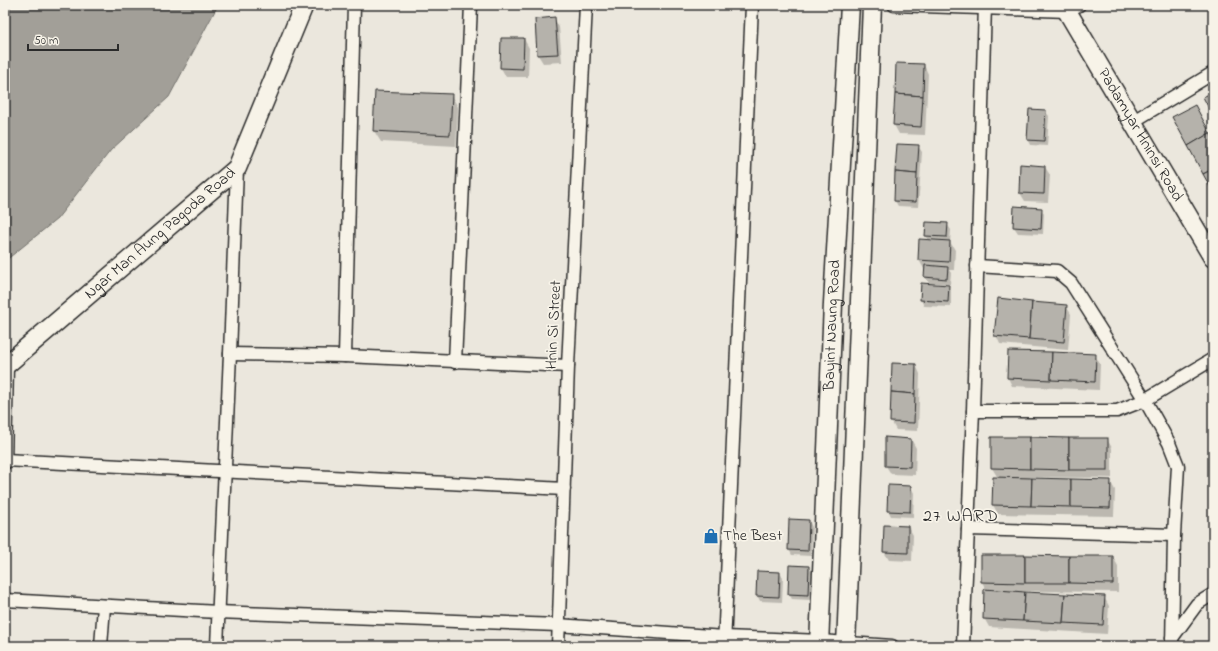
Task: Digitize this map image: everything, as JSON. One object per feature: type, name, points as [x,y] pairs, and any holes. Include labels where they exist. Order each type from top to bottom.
[{"type":"main road","name":"Ngar Man Aung Pagoda Road","points":[[6,365],[237,168],[304,5]]},
{"type":"main road","name":"Bayint Naung Road","points":[[820,644],[831,358],[850,5]]},
{"type":"main road","name":"Bayint Naung Road","points":[[846,645],[872,5]]},
{"type":"main road","name":"Padamyar Hninsi Road","points":[[1073,8],[1132,122],[1213,258]]},
{"type":"main road","points":[[831,358],[857,360]]},
{"type":"street","points":[[345,356],[354,5]]},
{"type":"street","points":[[455,362],[471,5]]},
{"type":"street","name":"Hnin Si Street","points":[[558,646],[568,366],[586,5]]},
{"type":"street","points":[[724,642],[752,5]]},
{"type":"street","points":[[894,5],[1073,8]]},
{"type":"street","points":[[963,646],[973,411],[985,7]]},
{"type":"street","points":[[1132,122],[1213,73]]},
{"type":"street","points":[[217,646],[237,168]]},
{"type":"street","points":[[977,266],[1056,271],[1071,283],[1145,400],[1169,443],[1178,466],[1174,534],[1172,642]]},
{"type":"street","points":[[230,354],[345,356],[568,366]]},
{"type":"street","points":[[973,411],[1117,410],[1145,400],[1213,360]]},
{"type":"street","points":[[6,365],[5,462],[564,489]]},
{"type":"street","points":[[968,529],[1174,534]]},
{"type":"street","points":[[1172,642],[1197,604],[1213,594]]},
{"type":"street","points":[[5,600],[218,612],[558,625],[724,642],[892,646]]},
{"type":"street","points":[[101,646],[104,606]]},
{"type":"shaded area","points":[[5,5],[218,5],[169,97],[111,150],[57,219],[5,261]]},
{"type":"building","points":[[555,17],[558,54],[537,55],[535,19]]},
{"type":"building","points":[[501,38],[524,38],[523,69],[500,68]]},
{"type":"building","points":[[896,63],[924,64],[923,96],[895,94]]},
{"type":"building","points":[[375,91],[452,94],[450,135],[373,131]]},
{"type":"building","points":[[1213,92],[1213,116],[1203,97]]},
{"type":"building","points":[[895,94],[923,96],[921,127],[893,125]]},
{"type":"building","points":[[1195,105],[1210,133],[1188,146],[1172,117]]},
{"type":"building","points":[[1029,109],[1046,110],[1044,141],[1027,140]]},
{"type":"building","points":[[1210,133],[1213,138],[1213,169],[1203,174],[1188,146]]},
{"type":"building","points":[[897,144],[919,145],[917,174],[895,172]]},
{"type":"building","points":[[1020,164],[1045,166],[1044,194],[1019,193]]},
{"type":"building","points":[[1213,169],[1213,192],[1203,174]]},
{"type":"building","points":[[895,172],[917,174],[916,202],[894,201]]},
{"type":"building","points":[[1014,206],[1042,208],[1041,229],[1013,227]]},
{"type":"building","points":[[926,222],[948,223],[947,237],[925,236]]},
{"type":"building","points":[[919,239],[950,241],[949,262],[918,260]]},
{"type":"building","points":[[925,265],[948,267],[947,279],[924,277]]},
{"type":"building","points":[[921,283],[949,285],[948,302],[920,300]]},
{"type":"building","points":[[998,298],[1032,302],[1029,339],[994,336]]},
{"type":"building","points":[[1032,302],[1067,305],[1064,342],[1029,339]]},
{"type":"building","points":[[1008,351],[1052,352],[1051,380],[1007,378]]},
{"type":"building","points":[[1052,352],[1096,354],[1095,382],[1051,380]]},
{"type":"building","points":[[892,363],[916,364],[915,394],[891,392]]},
{"type":"building","points":[[891,392],[915,394],[914,423],[890,422]]},
{"type":"building","points":[[885,437],[911,439],[910,467],[885,466]]},
{"type":"building","points":[[991,437],[1030,437],[1030,469],[991,468]]},
{"type":"building","points":[[1030,437],[1069,438],[1069,470],[1030,469]]},
{"type":"building","points":[[1069,438],[1108,438],[1108,470],[1069,470]]},
{"type":"building","points":[[993,477],[1032,478],[1031,506],[992,505]]},
{"type":"building","points":[[1032,478],[1071,479],[1071,507],[1031,506]]},
{"type":"building","points":[[1071,479],[1111,480],[1110,508],[1071,507]]},
{"type":"building","points":[[888,485],[911,486],[910,512],[887,511]]},
{"type":"building","points":[[789,519],[809,520],[808,551],[788,550]]},
{"type":"building","points":[[884,525],[908,526],[908,553],[883,552]]},
{"type":"building","points":[[981,555],[1025,555],[1025,583],[981,582]]},
{"type":"building","points":[[1025,555],[1069,556],[1069,583],[1025,583]]},
{"type":"building","points":[[1069,556],[1113,556],[1113,584],[1069,583]]},
{"type":"building","points":[[789,565],[809,566],[808,595],[788,594]]},
{"type":"building","points":[[757,571],[780,572],[779,597],[756,596]]},
{"type":"building","points":[[984,589],[1025,592],[1023,621],[983,619]]},
{"type":"building","points":[[1025,592],[1065,594],[1063,623],[1023,621]]},
{"type":"building","points":[[1065,594],[1105,596],[1103,625],[1063,623]]},
{"type":"place","name":"The Best","points":[[711,536]]},
{"type":"district","name":"27 WARD","points":[[961,517]]}]
